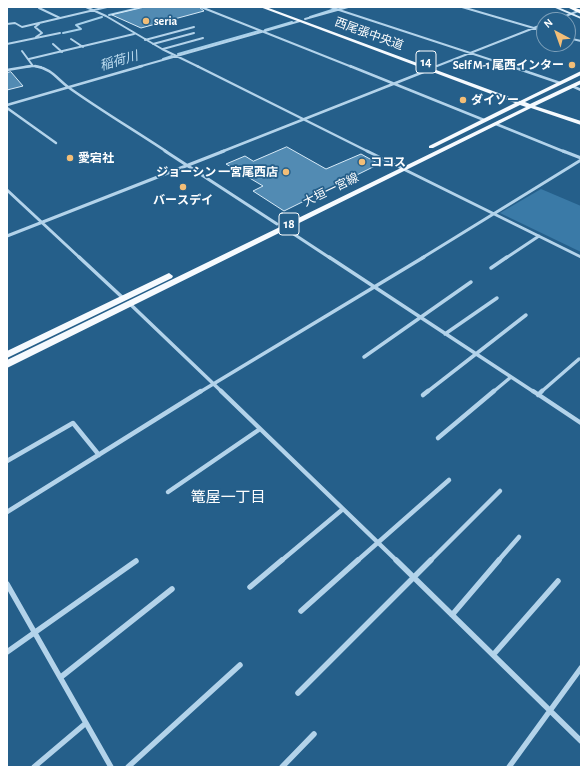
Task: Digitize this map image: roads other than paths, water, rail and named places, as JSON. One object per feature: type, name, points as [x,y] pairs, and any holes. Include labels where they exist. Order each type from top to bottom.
[{"type":"highway","points":[[569,7],[580,10]]},
{"type":"main road","name":"西尾張中央道","points":[[262,7],[487,84]]},
{"type":"main road","name":"西尾張中央道","points":[[272,7],[431,69],[544,104]]},
{"type":"main road","points":[[555,7],[566,12]]},
{"type":"main road","points":[[563,7],[580,10]]},
{"type":"main road","name":"大垣一宮線","points":[[7,364],[126,301],[398,167],[524,99],[581,73]]},
{"type":"main road","name":"大垣一宮線","points":[[398,167],[532,107],[544,104],[581,82]]},
{"type":"main road","name":"西尾張中央道","points":[[524,99],[532,107],[581,123]]},
{"type":"main road","name":"大垣一宮線","points":[[7,354],[126,301]]},
{"type":"street","points":[[86,7],[94,10],[152,44],[581,257]]},
{"type":"street","points":[[7,19],[22,27],[108,7]]},
{"type":"street","points":[[201,7],[484,120]]},
{"type":"street","points":[[330,7],[560,83]]},
{"type":"street","points":[[7,106],[68,87],[348,7]]},
{"type":"street","points":[[462,7],[534,28]]},
{"type":"street","points":[[39,8],[60,18]]},
{"type":"street","points":[[33,38],[42,34],[36,25],[43,22]]},
{"type":"street","points":[[7,24],[12,23]]},
{"type":"street","points":[[145,40],[194,27]]},
{"type":"street","points":[[437,66],[534,28]]},
{"type":"street","points":[[152,44],[194,33]]},
{"type":"street","points":[[7,44],[60,34]]},
{"type":"street","points":[[29,59],[134,34]]},
{"type":"street","points":[[162,49],[203,38]]},
{"type":"street","points":[[71,39],[83,47]]},
{"type":"street","points":[[53,44],[62,52]]},
{"type":"street","points":[[22,51],[33,66]]},
{"type":"street","points":[[7,70],[33,66],[49,69],[68,87],[581,423]]},
{"type":"street","points":[[7,236],[431,69]]},
{"type":"street","points":[[572,86],[581,90]]},
{"type":"street","points":[[7,106],[56,143]]},
{"type":"street","points":[[496,124],[581,159]]},
{"type":"street","points":[[7,512],[581,159]]},
{"type":"street","points":[[7,190],[344,509],[581,741]]},
{"type":"street","points":[[491,268],[539,236]]},
{"type":"street","points":[[364,357],[471,282]]},
{"type":"street","points":[[445,334],[497,298]]},
{"type":"street","points":[[423,395],[526,315]]},
{"type":"street","points":[[538,395],[579,359]]},
{"type":"street","points":[[438,438],[511,378]]},
{"type":"street","points":[[7,462],[73,423],[99,455]]},
{"type":"street","points":[[168,492],[260,429]]},
{"type":"street","points":[[302,611],[377,542],[449,480]]},
{"type":"street","points":[[298,693],[500,491]]},
{"type":"street","points":[[250,586],[344,509]]},
{"type":"street","points":[[452,615],[519,537]]},
{"type":"street","points":[[7,652],[136,561]]},
{"type":"street","points":[[493,656],[558,581]]},
{"type":"street","points":[[7,584],[36,632],[111,767]]},
{"type":"street","points":[[60,677],[172,589]]},
{"type":"street","points":[[128,767],[240,665]]},
{"type":"street","points":[[508,767],[581,668]]},
{"type":"street","points":[[34,767],[86,723]]},
{"type":"street","points":[[282,767],[314,734]]},
{"type":"waterway","points":[[109,15],[139,8],[138,7]]},
{"type":"waterway","name":"稲荷川","points":[[310,17],[335,9]]},
{"type":"waterway","points":[[63,33],[81,29],[76,25],[102,17]]},
{"type":"waterway","name":"稲荷川","points":[[265,30],[292,22]]},
{"type":"waterway","name":"稲荷川","points":[[178,54],[259,31]]},
{"type":"waterway","name":"稲荷川","points":[[163,59],[172,56]]},
{"type":"place","name":"seria","points":[[146,21]]},
{"type":"place","name":"Self M-1 尾西インター","points":[[572,65]]},
{"type":"place","name":"ダイソー","points":[[463,100]]},
{"type":"place","name":"愛宕社","points":[[70,158]]},
{"type":"place","name":"ココス","points":[[362,162]]},
{"type":"place","name":"ジョーシン 一宮尾西店","points":[[286,172]]},
{"type":"place","name":"バースデイ","points":[[183,187]]},
{"type":"district","name":"篭屋一丁目","points":[[228,497]]}]
